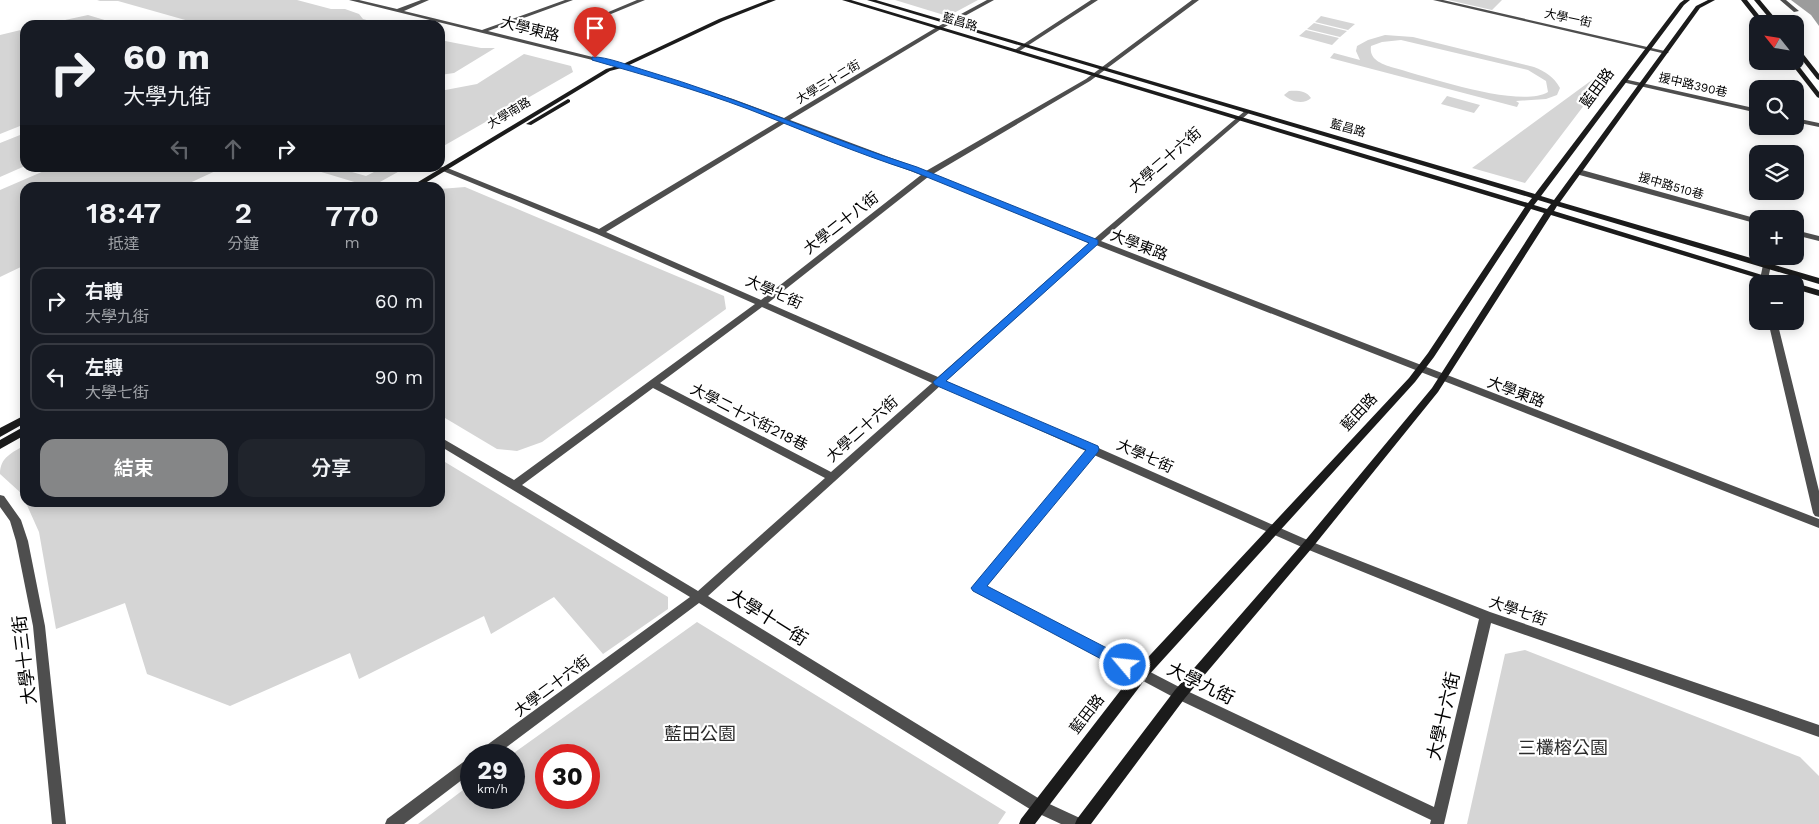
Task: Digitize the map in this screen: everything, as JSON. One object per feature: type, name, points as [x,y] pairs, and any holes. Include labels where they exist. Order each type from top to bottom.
[{"type":"street","name":"大學東路","points":[[352,0],[434,20]]},
{"type":"street","points":[[398,11],[426,0]]},
{"type":"street","points":[[483,32],[570,0]]},
{"type":"street","points":[[621,0],[632,4]]},
{"type":"street","points":[[609,13],[642,0]]},
{"type":"street","name":"大學南路","points":[[446,170],[616,72],[623,66],[721,20],[773,0]]},
{"type":"street","name":"藍昌路","points":[[845,0],[1530,206],[1749,275]]},
{"type":"street","name":"藍昌路","points":[[870,0],[1819,281]]},
{"type":"street","name":"大學三十二街","points":[[600,232],[939,28],[991,0]]},
{"type":"street","points":[[1016,51],[1095,0]]},
{"type":"street","name":"大學二十八街","points":[[515,485],[762,303],[927,174],[1105,69],[1196,0]]},
{"type":"street","name":"大學一街","points":[[1436,0],[1666,52]]},
{"type":"street","name":"藍田路","points":[[1026,824],[1142,673],[1420,369],[1537,196],[1682,4],[1687,0]]},
{"type":"street","points":[[1082,824],[1180,694],[1308,545],[1442,378],[1556,202],[1698,7],[1712,0]]},
{"type":"street","points":[[1744,0],[1756,15]]},
{"type":"street","points":[[1757,0],[1770,15]]},
{"type":"street","points":[[1783,0],[1796,11]]},
{"type":"street","name":"大學東路","points":[[445,23],[623,66],[731,100],[927,174],[1095,242],[1819,524]]},
{"type":"street","points":[[1804,59],[1819,78]]},
{"type":"street","points":[[1799,70],[1819,96]]},
{"type":"street","name":"援中路390巷","points":[[1624,81],[1749,109]]},
{"type":"street","name":"大學二十六街","points":[[500,744],[699,597],[1095,242],[1248,111]]},
{"type":"street","points":[[1804,122],[1819,125]]},
{"type":"street","name":"大學七街","points":[[446,170],[600,232],[1308,545],[1486,616],[1819,731]]},
{"type":"street","name":"大學南路","points":[[423,182],[442,172]]},
{"type":"street","name":"大學南路","points":[[431,182],[444,172]]},
{"type":"street","name":"援中路510巷","points":[[1578,172],[1749,220]]},
{"type":"street","points":[[1804,235],[1819,239]]},
{"type":"street","points":[[1765,275],[1767,266]]},
{"type":"street","points":[[1804,289],[1819,293]]},
{"type":"street","points":[[1774,330],[1819,513]]},
{"type":"street","name":"大學二十六街218巷","points":[[652,384],[832,477]]},
{"type":"street","points":[[0,433],[20,421]]},
{"type":"street","points":[[0,445],[20,433]]},
{"type":"street","name":"大學十一街","points":[[445,443],[1038,806],[1077,824]]},
{"type":"street","name":"大學九街","points":[[1093,449],[978,588],[1180,694],[1438,820]]},
{"type":"street","name":"大學十三街","points":[[0,499],[14,520],[22,541],[39,626],[59,824]]},
{"type":"street","name":"大學十六街","points":[[1438,820],[1486,616]]},
{"type":"street","points":[[392,824],[460,774]]},
{"type":"green space","points":[[297,0],[331,9],[345,9],[359,14],[366,20],[185,20],[118,1],[97,1]]},
{"type":"green space","points":[[895,0],[978,0],[952,14],[944,15]]},
{"type":"green space","points":[[1448,0],[1502,0],[1492,10]]},
{"type":"green space","points":[[88,15],[104,20],[65,20]]},
{"type":"green space","points":[[1321,16],[1355,24],[1348,30],[1315,22]]},
{"type":"green space","points":[[1314,23],[1347,31],[1340,37],[1307,29]]},
{"type":"green space","points":[[20,30],[20,126],[0,134],[0,35]]},
{"type":"green space","points":[[1306,30],[1339,38],[1332,45],[1299,36]]},
{"type":"green space","points":[[1385,35],[1413,37],[1534,67],[1549,75],[1560,88],[1557,95],[1546,99],[1516,101],[1519,103],[1517,107],[1330,58],[1334,53],[1360,60],[1356,51],[1357,46],[1368,40]],"holes":[[[1401,40],[1528,70],[1546,81],[1548,92],[1534,96],[1516,97],[1471,89],[1383,64],[1376,60],[1372,54],[1371,46],[1382,42]]]},
{"type":"green space","points":[[445,41],[481,48],[495,48],[454,73],[445,74]]},
{"type":"green space","points":[[524,54],[571,66],[573,72],[445,145],[445,90],[477,84]]},
{"type":"green space","points":[[1596,77],[1604,79],[1525,183],[1472,168]]},
{"type":"green space","points":[[1289,91],[1301,92],[1311,98],[1301,102],[1294,101],[1284,95]]},
{"type":"green space","points":[[1447,96],[1480,105],[1474,113],[1441,104]]},
{"type":"green space","points":[[20,135],[20,168],[0,177],[0,143]]},
{"type":"green space","points":[[42,172],[213,172],[192,182],[20,182],[20,267],[0,277],[0,190]]},
{"type":"green space","points":[[321,172],[352,172],[366,176],[374,172],[398,172],[380,182],[354,182]]},
{"type":"green space","points":[[465,187],[724,296],[726,309],[542,442],[517,451],[497,449],[445,418],[445,189]]},
{"type":"green space","points":[[20,448],[20,492],[0,474],[4,459]]},
{"type":"green space","points":[[445,462],[668,597],[668,609],[603,654],[554,597],[491,634],[484,616],[359,679],[350,653],[230,706],[147,674],[125,603],[56,629],[39,532],[28,507],[445,507]]},
{"type":"green space","name":"藍田公園","points":[[697,622],[1006,812],[998,824],[418,824],[460,792],[460,809],[525,809],[525,745]]},
{"type":"green space","name":"三欉榕公園","points":[[1525,650],[1800,757],[1819,776],[1819,824],[1467,824],[1505,654]]},
{"type":"shaded area","points":[[1791,0],[1819,0],[1819,26],[1811,15]]},
{"type":"route","points":[[595,58],[731,100],[914,169],[1095,242],[939,382],[1093,449],[978,588],[1125,665]]}]
